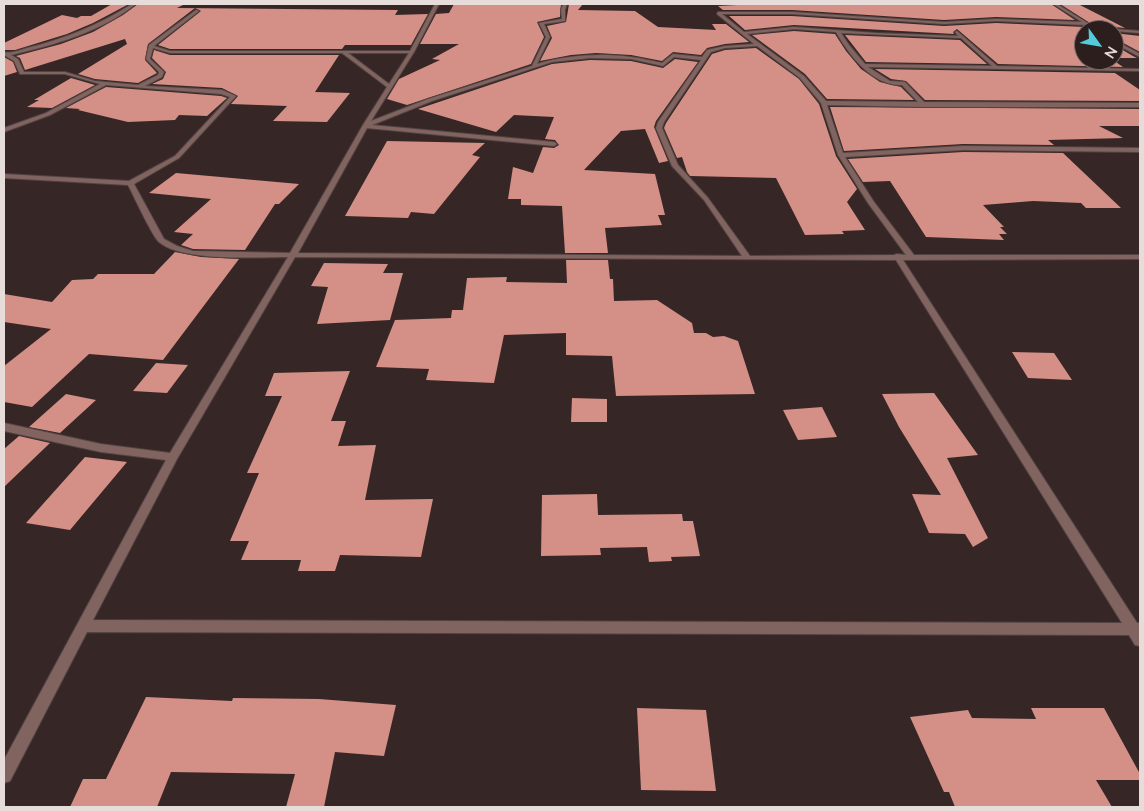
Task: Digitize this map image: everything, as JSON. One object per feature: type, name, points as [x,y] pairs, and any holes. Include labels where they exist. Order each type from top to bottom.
[{"type":"street","points":[[6,54],[53,43],[118,15],[134,4]]},
{"type":"street","points":[[4,775],[173,457],[293,255],[366,125],[412,52],[437,4]]},
{"type":"street","points":[[534,65],[548,37],[541,23],[564,20],[563,10],[565,4]]},
{"type":"street","points":[[1055,4],[1081,20]]},
{"type":"street","points":[[139,87],[160,76],[162,72],[148,59],[151,46],[197,11]]},
{"type":"street","points":[[912,258],[871,203],[841,155],[824,103],[802,77],[718,13],[792,13],[944,24],[996,20],[1074,23]]},
{"type":"street","points":[[944,24],[956,31],[961,38],[995,66]]},
{"type":"street","points":[[742,33],[794,28],[961,38]]},
{"type":"street","points":[[1124,31],[1140,32]]},
{"type":"street","points":[[838,32],[847,48],[864,65],[889,83],[903,83],[924,105]]},
{"type":"street","points":[[748,258],[706,199],[675,166],[659,128],[661,122],[709,51],[715,48],[758,45]]},
{"type":"street","points":[[151,46],[170,52],[412,52]]},
{"type":"street","points":[[1124,47],[1140,56]]},
{"type":"street","points":[[343,52],[390,87]]},
{"type":"street","points":[[4,176],[130,183],[176,156],[233,96],[228,92],[104,84],[65,73],[22,73],[16,60],[6,54]]},
{"type":"street","points":[[366,125],[430,100],[551,61],[590,57],[631,58],[663,65],[673,55],[704,59]]},
{"type":"street","points":[[864,65],[1140,70]]},
{"type":"street","points":[[4,130],[48,114],[104,84]]},
{"type":"street","points":[[824,103],[1140,105]]},
{"type":"street","points":[[366,125],[554,144]]},
{"type":"street","points":[[841,155],[963,148],[1140,150]]},
{"type":"street","points":[[130,183],[161,240],[174,248],[193,253],[748,258],[1140,256]]},
{"type":"street","points":[[897,256],[1138,632]]},
{"type":"street","points":[[4,427],[101,448],[173,457]]},
{"type":"street","points":[[83,626],[1138,632]]},
{"type":"building","points":[[112,4],[129,4],[67,34],[15,50],[4,50],[4,43],[62,15],[77,18],[91,16]]},
{"type":"building","points":[[138,4],[185,4],[177,8],[195,8],[148,44],[145,60],[157,73],[138,83],[95,79],[78,74],[127,44],[125,39],[25,70],[20,58],[16,56],[61,44],[93,32]]},
{"type":"building","points":[[454,4],[561,4],[560,17],[537,22],[544,37],[531,64],[407,105],[387,99],[399,79],[440,60],[432,59],[459,44],[420,44],[436,14],[449,13]]},
{"type":"building","points":[[569,4],[583,4],[578,10],[635,11],[658,27],[716,30],[712,24],[726,24],[749,42],[707,48],[701,55],[673,52],[662,61],[631,55],[596,53],[571,55],[540,61],[552,38],[547,26],[566,22]]},
{"type":"building","points":[[1051,4],[1075,20],[996,17],[944,20],[792,10],[723,10],[718,6]]},
{"type":"building","points":[[1060,4],[1078,4],[1109,20],[1085,20]]},
{"type":"building","points":[[195,8],[398,10],[395,15],[428,14],[411,45],[345,45],[342,49],[170,49],[158,45],[201,11]]},
{"type":"building","points":[[729,16],[792,16],[944,26],[996,23],[1074,27],[1074,66],[998,64],[957,29],[953,32],[954,34],[794,25],[745,30]]},
{"type":"building","points":[[794,31],[835,34],[861,69],[880,82],[901,87],[914,100],[827,99],[805,74],[752,35]]},
{"type":"building","points":[[1124,34],[1140,36],[1140,52],[1124,43]]},
{"type":"building","points":[[845,35],[960,40],[987,64],[866,62]]},
{"type":"building","points":[[756,48],[799,79],[819,104],[836,156],[857,189],[847,202],[865,230],[842,231],[844,234],[805,235],[776,178],[690,176],[682,157],[677,158],[664,128],[712,54],[725,50]]},
{"type":"building","points":[[154,50],[170,55],[339,55],[315,92],[350,93],[327,122],[273,121],[287,106],[231,104],[238,96],[222,88],[152,84],[163,79],[166,72],[152,58]]},
{"type":"building","points":[[1124,51],[1133,56],[1137,58],[1124,58]]},
{"type":"building","points":[[4,57],[13,62],[17,72],[4,76]]},
{"type":"building","points":[[675,59],[698,62],[656,121],[654,127],[668,161],[659,163],[645,129],[621,131],[584,170],[655,174],[665,215],[658,215],[662,225],[605,228],[608,253],[565,253],[562,206],[521,205],[521,199],[508,199],[513,167],[533,173],[543,147],[554,148],[559,145],[555,140],[545,139],[554,117],[514,115],[496,132],[418,109],[552,64],[590,60],[631,61],[663,68]]},
{"type":"building","points":[[875,69],[1115,73],[1140,90],[1140,101],[925,100],[906,81],[891,79]]},
{"type":"building","points":[[71,78],[95,85],[52,108],[27,107],[39,100],[34,100]]},
{"type":"building","points":[[106,87],[227,98],[207,116],[179,115],[175,120],[128,122],[78,110],[80,109],[66,108]]},
{"type":"building","points":[[830,107],[1140,109],[1140,126],[1099,126],[1123,138],[1048,140],[1054,145],[963,144],[844,151]]},
{"type":"building","points":[[387,141],[485,143],[472,155],[480,157],[434,214],[411,212],[408,218],[345,216]]},
{"type":"building","points":[[963,152],[1063,153],[1121,208],[1086,208],[1081,203],[1033,201],[983,205],[1004,227],[1000,227],[1007,234],[999,234],[1004,240],[926,237],[890,181],[863,182],[848,159]]},
{"type":"building","points":[[176,173],[299,184],[279,204],[275,204],[245,250],[193,249],[181,245],[193,234],[174,232],[211,199],[149,193]]},
{"type":"building","points":[[175,252],[201,257],[239,259],[163,360],[89,354],[32,407],[4,402],[4,366],[51,329],[4,322],[4,294],[52,302],[72,280],[93,279],[98,274],[154,274]]},
{"type":"building","points":[[566,260],[608,260],[610,279],[613,279],[614,301],[657,300],[692,323],[694,333],[706,333],[713,337],[724,336],[738,341],[755,394],[616,396],[612,356],[566,355],[566,333],[504,335],[494,383],[426,380],[429,369],[376,367],[395,320],[451,318],[452,310],[463,310],[467,278],[507,277],[506,282],[567,283]]},
{"type":"building","points":[[324,263],[388,264],[383,273],[403,273],[390,320],[317,324],[328,287],[311,286]]},
{"type":"building","points":[[1012,352],[1054,353],[1072,380],[1028,378]]},
{"type":"building","points":[[156,363],[188,365],[167,393],[133,391]]},
{"type":"building","points":[[350,371],[331,421],[346,421],[338,446],[376,445],[365,500],[433,499],[421,557],[340,555],[335,571],[298,571],[301,560],[241,560],[249,541],[230,541],[259,473],[247,473],[282,396],[265,396],[274,373]]},
{"type":"building","points":[[934,393],[978,455],[947,458],[988,538],[973,547],[965,534],[929,533],[912,494],[941,495],[899,427],[882,394]]},
{"type":"building","points":[[66,394],[96,400],[60,433],[29,427]]},
{"type":"building","points":[[572,398],[607,399],[607,422],[571,422]]},
{"type":"building","points":[[822,407],[837,437],[798,440],[783,410]]},
{"type":"building","points":[[19,436],[50,443],[4,487],[4,449]]},
{"type":"building","points":[[85,457],[127,462],[70,530],[26,523]]},
{"type":"building","points":[[597,494],[598,515],[682,514],[683,521],[693,521],[700,556],[671,557],[672,561],[649,562],[647,547],[600,548],[601,555],[541,556],[542,495]]},
{"type":"building","points":[[146,697],[232,701],[233,698],[319,699],[396,705],[384,756],[335,752],[324,807],[286,807],[295,774],[171,772],[157,807],[70,807],[83,779],[106,779]]},
{"type":"building","points":[[637,708],[706,710],[716,791],[641,790]]},
{"type":"building","points":[[1031,708],[1104,708],[1140,774],[1140,780],[1096,780],[1112,807],[955,807],[949,792],[944,792],[910,717],[968,710],[972,718],[1036,719]]}]
